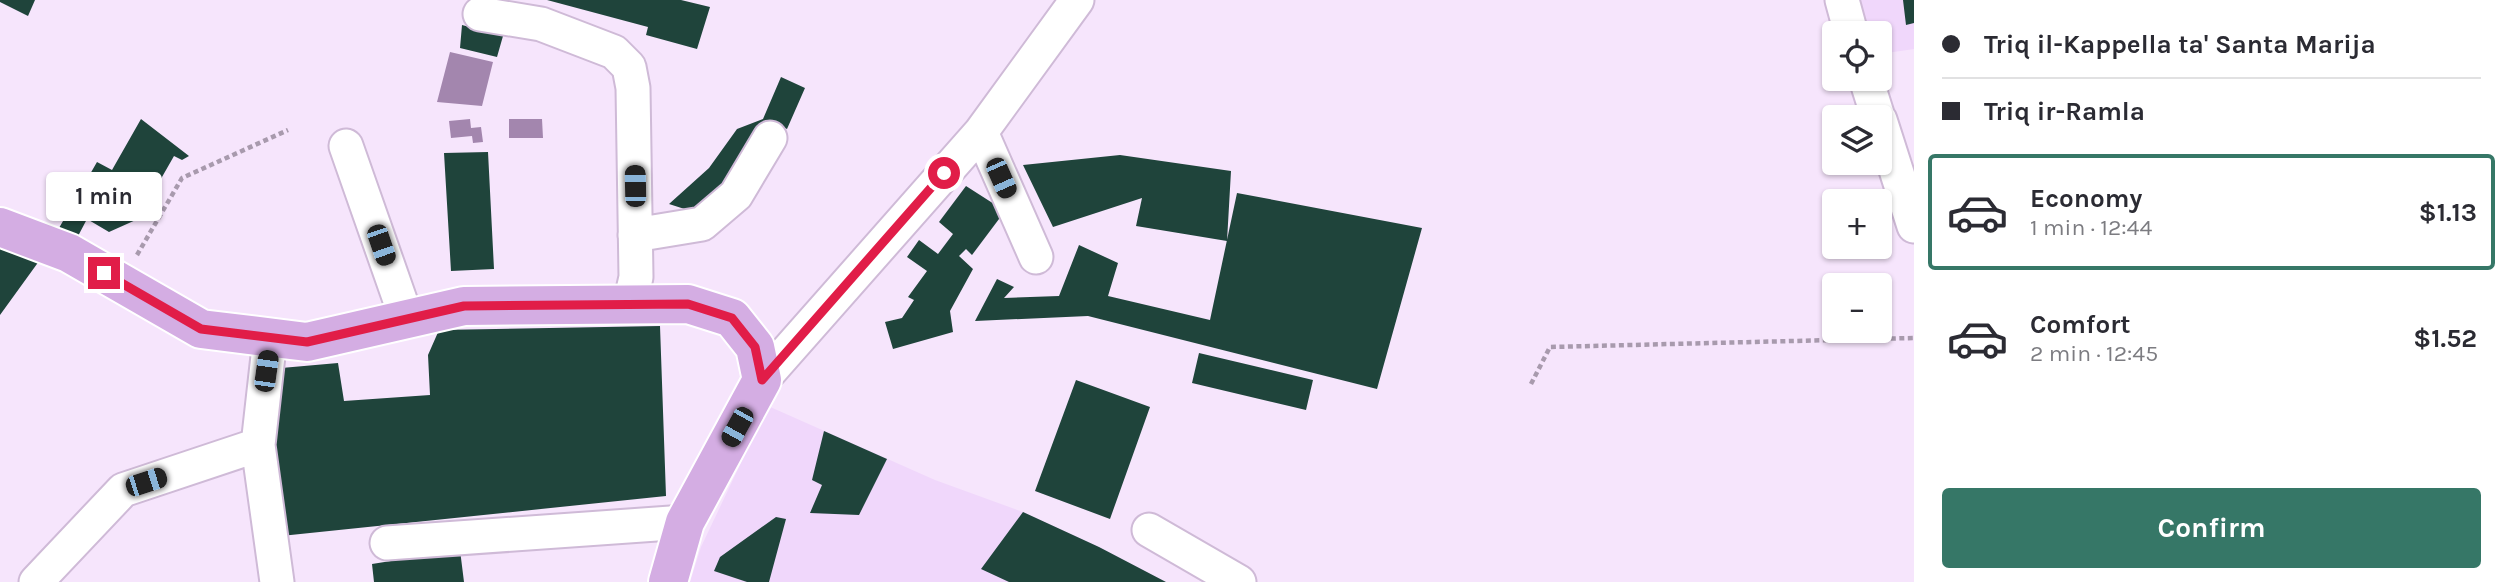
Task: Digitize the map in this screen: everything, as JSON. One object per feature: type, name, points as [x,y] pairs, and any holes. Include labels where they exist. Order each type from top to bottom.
[{"type":"main road","points":[[0,227],[69,253],[201,329],[270,338],[307,342],[464,306],[688,304],[732,318],[755,347],[762,380],[685,523],[668,582]]},
{"type":"street","points":[[762,380],[981,132],[1077,0]]},
{"type":"street","points":[[1842,0],[1848,21]]},
{"type":"street","points":[[480,14],[541,24],[614,52],[629,67],[633,88],[636,277],[630,304]]},
{"type":"street","points":[[981,132],[1036,257]]},
{"type":"street","points":[[635,235],[702,224],[736,195],[770,138]]},
{"type":"street","points":[[346,146],[407,320]]},
{"type":"street","points":[[1892,159],[1914,226]]},
{"type":"street","points":[[270,338],[258,445],[277,582]]},
{"type":"street","points":[[36,582],[123,490],[258,445]]},
{"type":"street","points":[[387,543],[685,523]]},
{"type":"street","points":[[1149,530],[1239,582]]},
{"type":"path","points":[[121,283],[182,178],[288,130]]},
{"type":"path","points":[[1531,384],[1550,347],[1914,338]]},
{"type":"shaded area","points":[[1853,0],[1914,0],[1914,49],[1892,52],[1892,21],[1858,21]]},
{"type":"shaded area","points":[[450,52],[493,62],[482,106],[437,102]]},
{"type":"shaded area","points":[[470,119],[471,128],[481,127],[483,142],[473,143],[472,136],[451,138],[449,121]]},
{"type":"shaded area","points":[[509,119],[542,119],[543,138],[509,138]]},
{"type":"shaded area","points":[[768,406],[935,480],[1023,512],[1166,582],[690,582],[701,547]]},
{"type":"building","points":[[0,0],[35,0],[28,16]]},
{"type":"building","points":[[547,0],[681,0],[710,7],[697,49],[646,35],[648,27]]},
{"type":"building","points":[[1903,0],[1914,0],[1914,23],[1906,25]]},
{"type":"building","points":[[462,25],[503,36],[497,57],[460,48]]},
{"type":"building","points":[[781,77],[805,88],[787,129],[766,120],[744,166],[697,213],[669,204],[709,168],[737,129],[763,119]]},
{"type":"building","points":[[141,119],[189,156],[182,160],[174,156],[138,219],[109,232],[87,219],[77,238],[59,228],[97,162],[112,170]]},
{"type":"building","points":[[488,152],[494,269],[451,271],[444,153]]},
{"type":"building","points":[[1120,155],[1231,171],[1227,241],[1136,226],[1142,198],[1053,227],[1023,165]]},
{"type":"building","points":[[966,186],[1005,211],[972,255],[966,249],[959,256],[973,269],[950,311],[953,332],[893,349],[885,322],[902,318],[914,300],[908,297],[927,271],[907,257],[919,240],[938,254],[953,234],[939,222]]},
{"type":"building","points":[[1237,193],[1422,228],[1377,389],[1088,316],[975,321],[997,279],[1014,287],[1004,298],[1059,296],[1079,245],[1118,263],[1108,296],[1210,320]]},
{"type":"building","points":[[0,241],[42,257],[0,315]]},
{"type":"building","points":[[660,326],[666,496],[281,536],[265,417],[270,369],[338,363],[344,401],[430,395],[428,355],[439,330]]},
{"type":"building","points":[[1199,353],[1313,380],[1306,410],[1192,383]]},
{"type":"building","points":[[1076,380],[1150,407],[1110,519],[1035,491]]},
{"type":"building","points":[[824,431],[887,459],[859,515],[810,513],[822,485],[812,480]]},
{"type":"building","points":[[1023,512],[1166,582],[1009,582],[981,569]]},
{"type":"building","points":[[776,517],[786,519],[769,582],[747,582],[714,571],[720,557]]},
{"type":"building","points":[[460,550],[464,582],[374,582],[372,564]]},
{"type":"route","points":[[104,273],[201,329],[307,342],[464,306],[688,304],[732,318],[755,347],[762,380],[944,173]]}]
